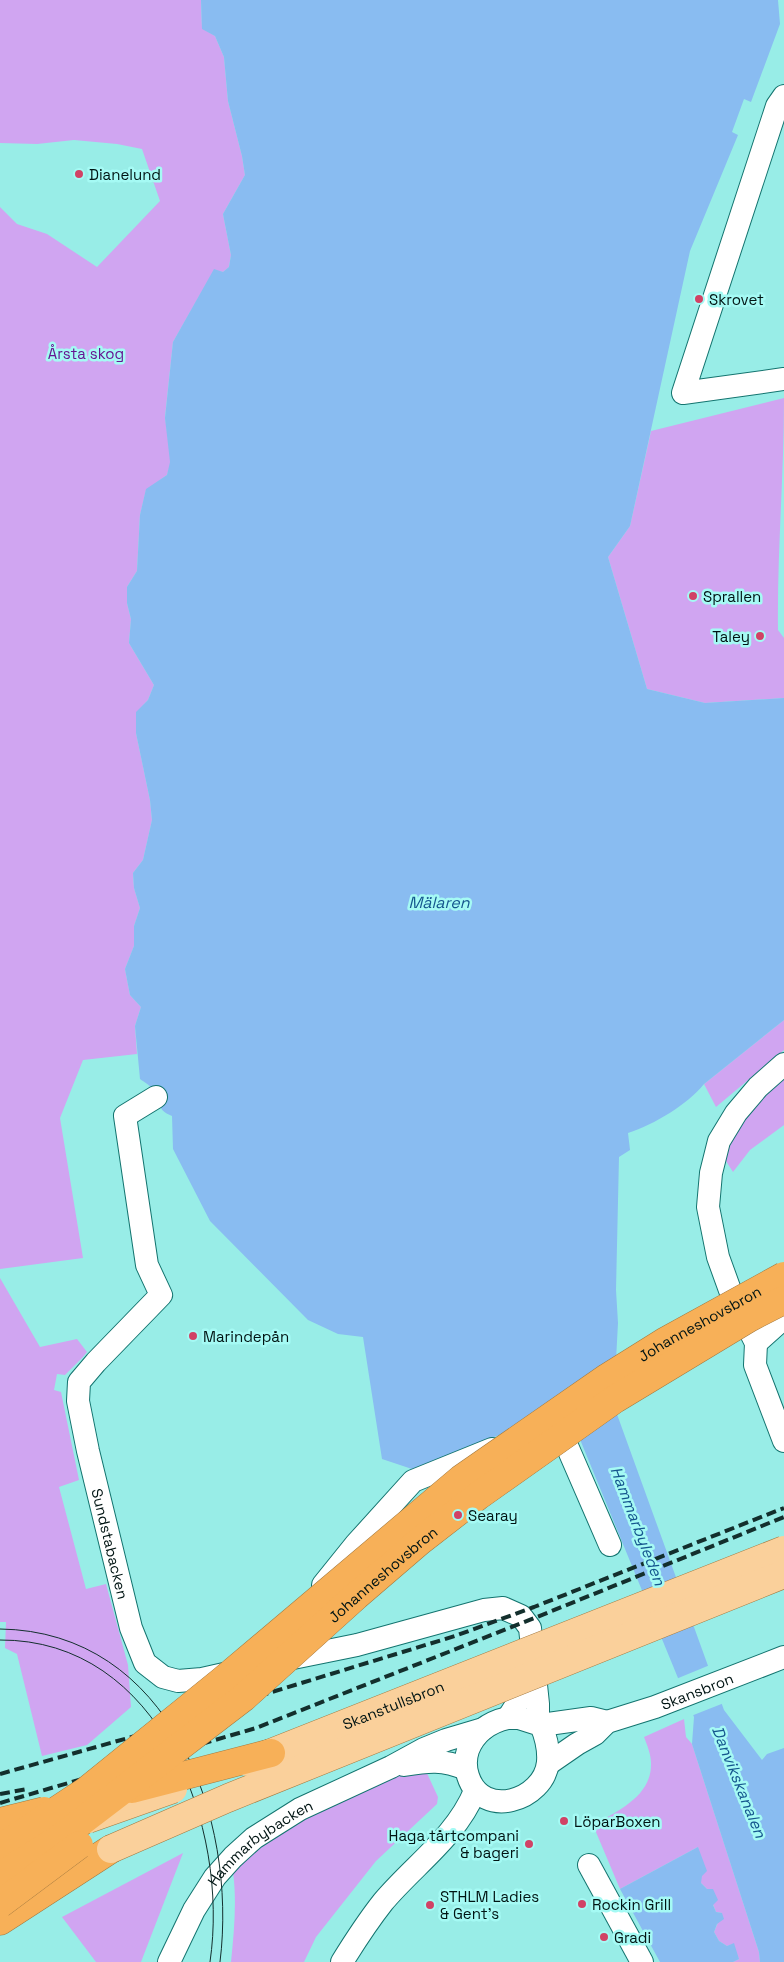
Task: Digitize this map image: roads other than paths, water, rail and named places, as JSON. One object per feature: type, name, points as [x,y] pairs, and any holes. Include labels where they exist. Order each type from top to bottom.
[{"type":"highway","name":"Johanneshovsbron","points":[[0,1849],[86,1791],[222,1681],[461,1479],[608,1377],[664,1342],[784,1276]]},
{"type":"highway","name":"Johanneshovsbron","points":[[0,1876],[60,1838],[243,1698],[356,1596],[478,1496],[615,1399],[749,1318],[784,1300]]},
{"type":"highway","points":[[0,1822],[50,1796],[222,1681]]},
{"type":"highway","points":[[0,1904],[119,1813],[203,1742],[243,1698]]},
{"type":"highway","points":[[0,1822],[271,1753]]},
{"type":"highway","points":[[0,1921],[111,1849]]},
{"type":"main road","name":"Skanstullsbron","points":[[0,1849],[164,1793],[271,1753],[784,1550]]},
{"type":"main road","name":"Skanstullsbron","points":[[111,1849],[228,1798],[784,1574]]},
{"type":"street","points":[[784,96],[777,106],[683,393],[784,378]]},
{"type":"street","points":[[784,1064],[758,1087],[736,1113],[719,1141],[711,1173],[708,1207],[718,1257],[731,1294],[756,1343],[755,1365],[784,1441]]},
{"type":"street","name":"Sundstabacken","points":[[156,1097],[125,1116],[147,1265],[161,1295],[79,1382],[78,1402],[131,1628],[145,1663],[163,1676],[178,1681],[202,1679],[299,1656],[357,1645],[484,1610],[504,1608],[521,1616],[530,1628],[540,1724]]},
{"type":"street","points":[[756,1343],[784,1318]]},
{"type":"street","points":[[299,1656],[297,1628],[309,1602],[356,1544],[413,1481],[536,1431],[567,1446],[610,1546]]},
{"type":"street","name":"Skansbron","points":[[540,1724],[591,1718],[607,1722],[655,1708],[781,1658]]},
{"type":"street","name":"Sundstabacken","points":[[508,1718],[518,1702],[533,1666]]},
{"type":"street","points":[[508,1718],[519,1718],[540,1724],[548,1750],[548,1764],[540,1781],[528,1793],[511,1801],[503,1802],[486,1799],[475,1791],[466,1769],[466,1757],[471,1744],[483,1730],[494,1721],[508,1718]]},
{"type":"street","name":"Skansbron","points":[[548,1764],[577,1744],[596,1734],[607,1722]]},
{"type":"street","name":"Hammarbybacken","points":[[169,1962],[194,1910],[215,1877],[254,1838],[300,1808],[391,1767],[424,1749],[446,1740],[483,1730]]},
{"type":"street","name":"Hammarbybacken","points":[[391,1767],[432,1761],[456,1765],[466,1769]]},
{"type":"street","points":[[342,1962],[384,1902],[448,1835],[468,1808],[475,1791]]},
{"type":"street","points":[[448,1835],[470,1826],[503,1802]]},
{"type":"street","points":[[589,1865],[642,1962]]},
{"type":"water","name":"Mälaren","points":[[201,0],[778,0],[780,24],[751,102],[744,99],[732,132],[738,135],[690,251],[630,526],[608,557],[647,689],[705,703],[784,698],[784,1020],[704,1084],[680,1106],[649,1125],[628,1133],[630,1150],[619,1157],[616,1360],[601,1370],[724,1710],[762,1760],[767,1754],[784,1748],[784,1962],[760,1962],[759,1952],[692,1744],[694,1717],[563,1398],[507,1432],[412,1469],[382,1459],[363,1337],[338,1334],[308,1320],[210,1221],[173,1149],[172,1116],[161,1109],[152,1088],[140,1079],[135,1026],[141,1007],[130,995],[125,969],[134,946],[134,926],[140,908],[134,888],[133,873],[143,860],[152,820],[150,800],[136,733],[136,712],[148,700],[154,685],[129,643],[131,619],[127,603],[127,587],[137,571],[140,515],[146,489],[167,475],[170,462],[165,418],[173,342],[214,269],[223,272],[229,267],[231,255],[223,214],[245,175],[228,101],[224,57],[215,36],[202,29]]},
{"type":"water","points":[[698,1847],[707,1871],[702,1876],[701,1883],[707,1889],[713,1889],[718,1900],[713,1905],[716,1912],[722,1913],[724,1919],[717,1924],[714,1932],[719,1941],[727,1946],[734,1943],[739,1959],[733,1962],[660,1962],[620,1889]]},
{"type":"tram line","points":[[0,1629],[59,1638],[109,1662],[149,1697],[180,1742],[203,1794],[217,1850],[223,1906],[220,1962]]},
{"type":"tram line","points":[[0,1640],[56,1648],[103,1671],[142,1706],[172,1750],[195,1801],[208,1855],[213,1909],[210,1962]]},
{"type":"railway","points":[[0,1774],[178,1724],[223,1707],[455,1636],[534,1607],[784,1508]]},
{"type":"railway","points":[[0,1803],[256,1728],[784,1517]]},
{"type":"railway","points":[[0,1794],[27,1789]]},
{"type":"place","name":"Dianelund","points":[[79,174]]},
{"type":"place","name":"Skrovet","points":[[699,299]]},
{"type":"place","name":"Sprallen","points":[[693,596]]},
{"type":"place","name":"Taley","points":[[760,636]]},
{"type":"place","name":"Marindepån","points":[[193,1336]]},
{"type":"place","name":"Searay","points":[[458,1515]]},
{"type":"place","name":"LöparBoxen","points":[[564,1821]]},
{"type":"place","name":"Haga tårtcompani & bageri","points":[[529,1844]]},
{"type":"place","name":"Rockin Grill","points":[[582,1904]]},
{"type":"place","name":"STHLM Ladies & Gent’s","points":[[430,1905]]},
{"type":"place","name":"Gradi","points":[[604,1937]]},
{"type":"park label","name":"Årsta skog","points":[[86,353]]},
{"type":"water label","name":"Hammarbyleden","points":[[638,1526]]},
{"type":"water label","name":"Danvikskanalen","points":[[739,1782]]}]
